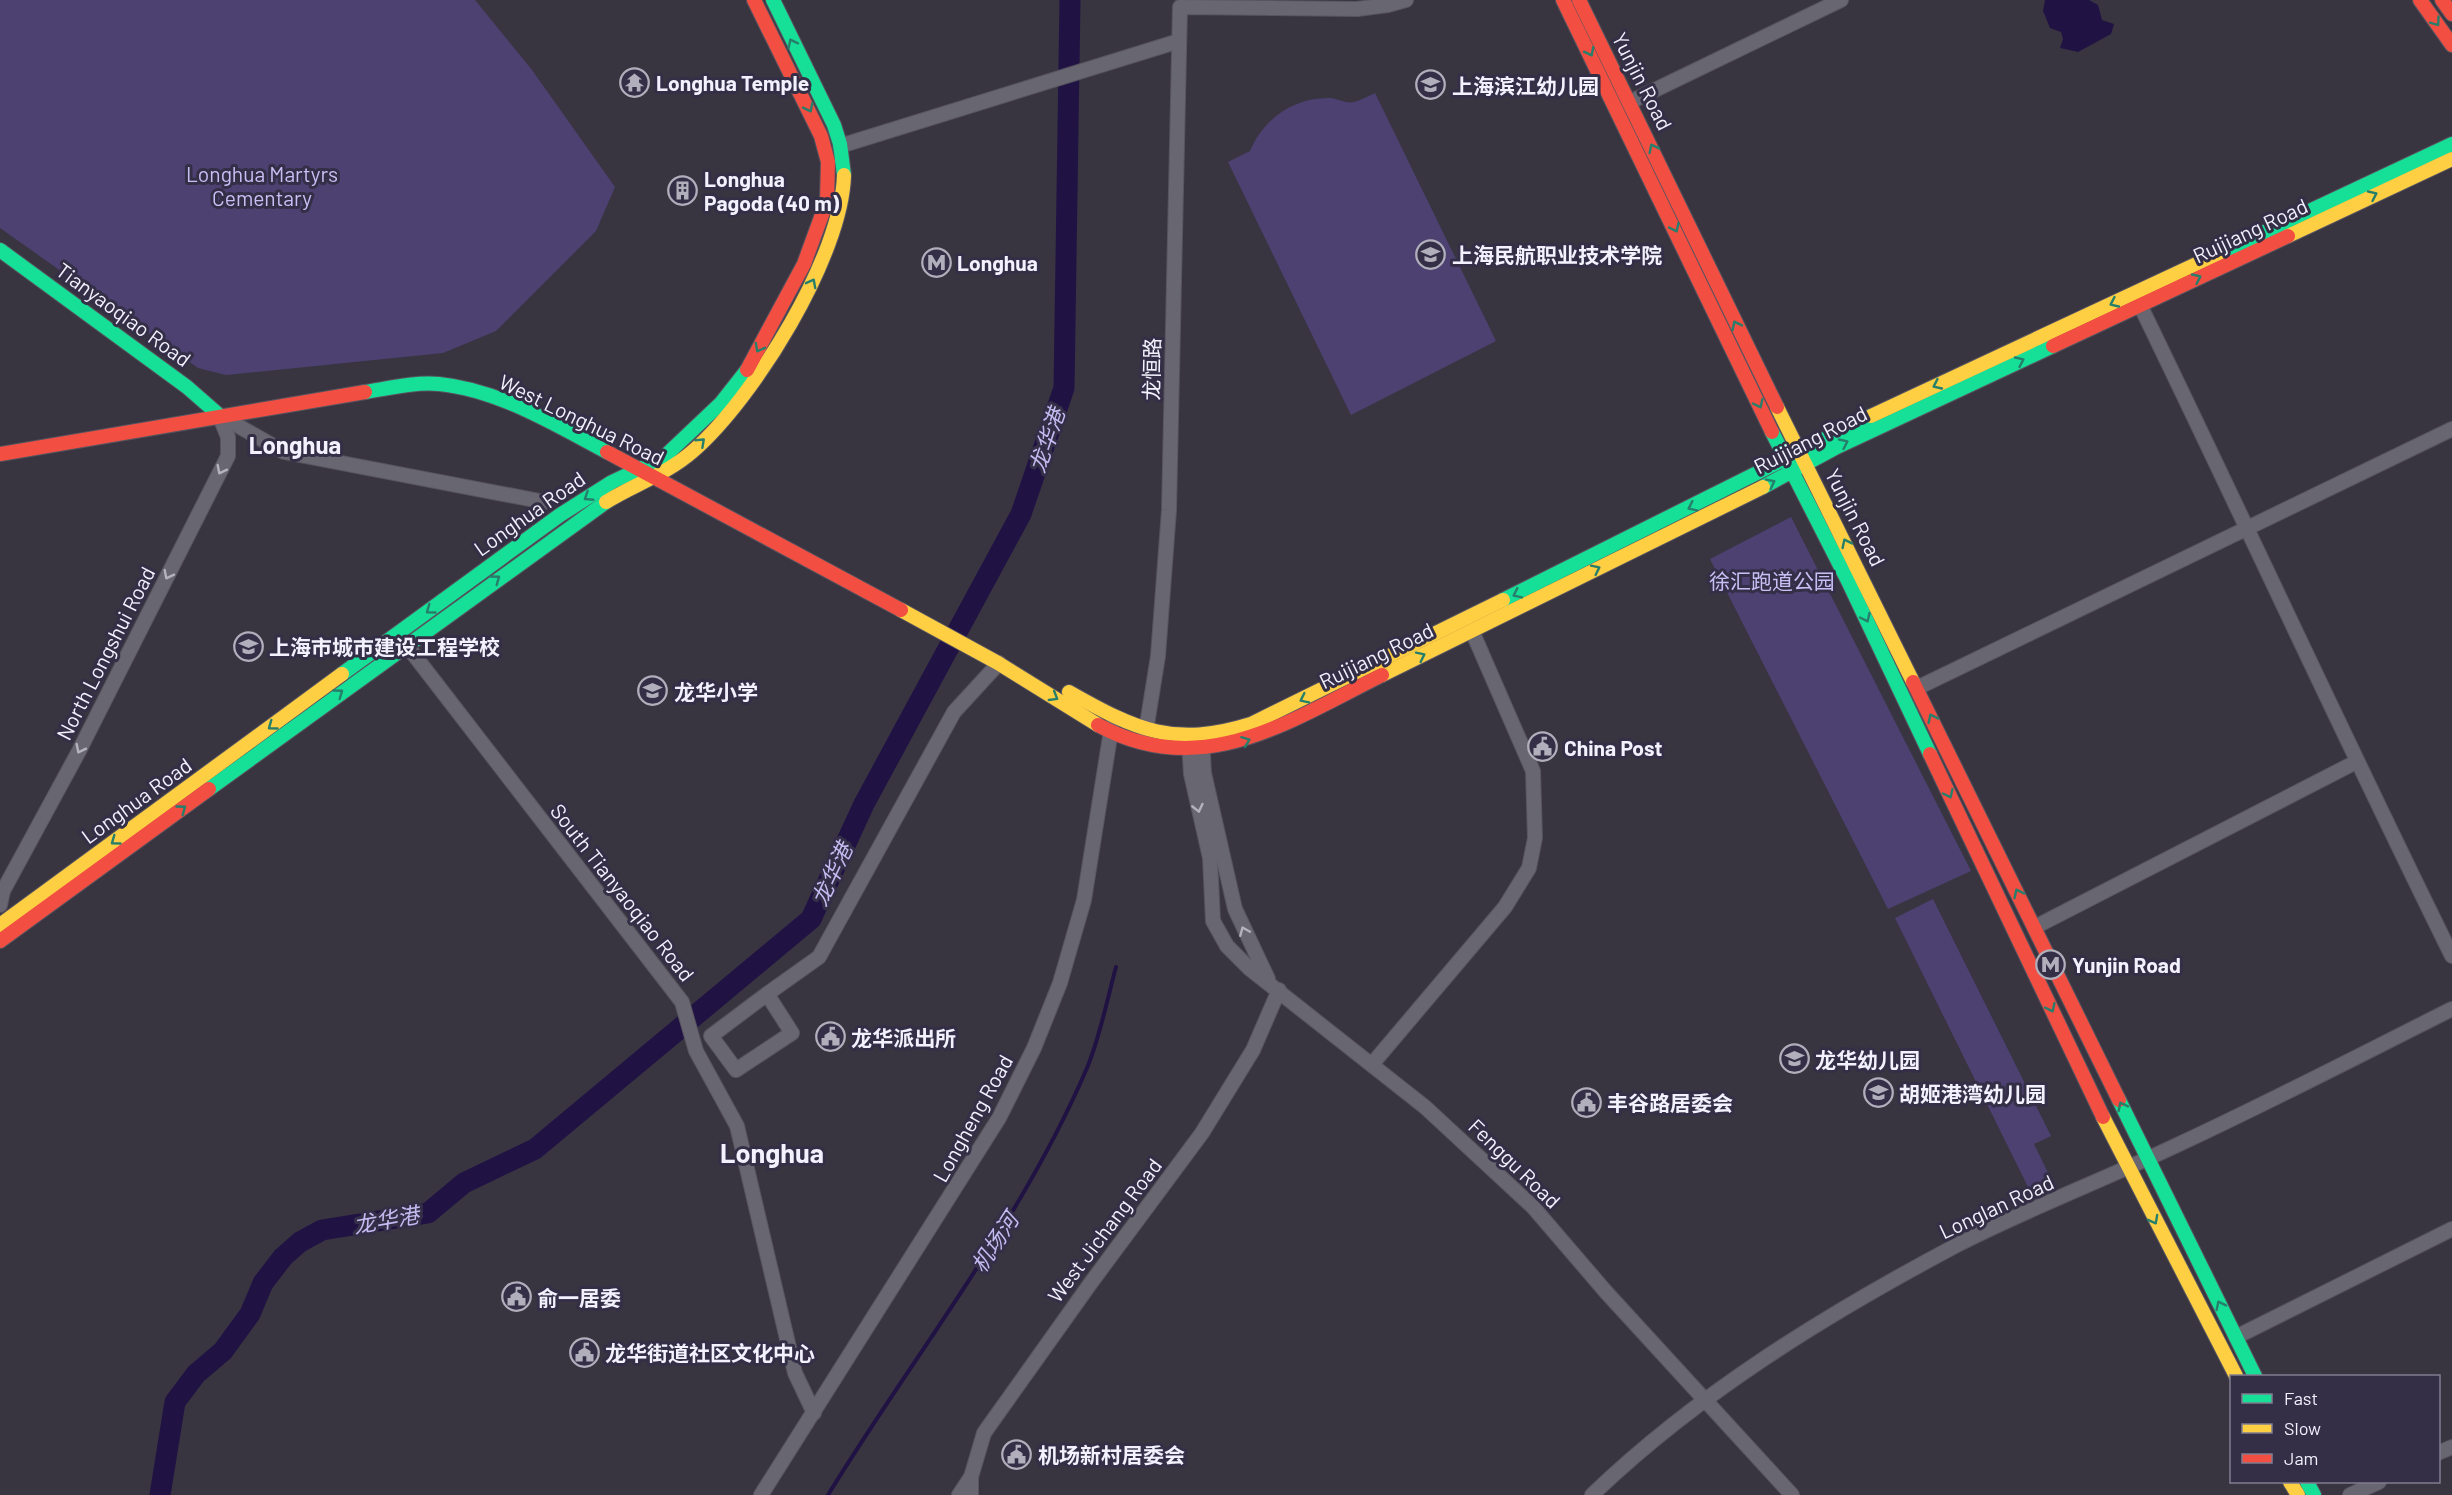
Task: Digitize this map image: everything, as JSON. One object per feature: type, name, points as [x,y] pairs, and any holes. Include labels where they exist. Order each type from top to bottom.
[{"type":"main road","name":"Longhua Road","points":[[1,933],[33,918],[401,639],[560,515],[612,482],[663,458],[721,403],[746,373],[804,264],[826,201],[828,162],[821,136],[754,0]]},
{"type":"main road","name":"Longhua Road","points":[[1,933],[401,639],[623,492],[675,466],[732,412],[756,381],[814,280],[832,240],[843,198],[840,146],[830,117],[780,19],[773,0]]},
{"type":"main road","name":"Yunjin Road","points":[[1563,0],[1789,466],[1848,581],[2128,1168],[2235,1375]]},
{"type":"main road","name":"Yunjin Road","points":[[1579,0],[1700,245],[1710,271],[2254,1375]]},
{"type":"main road","points":[[2420,0],[2452,45]]},
{"type":"main road","points":[[2442,0],[2452,14]]},
{"type":"main road","name":"Ruijiang Road","points":[[1195,744],[1239,744],[1257,736],[1472,631],[1803,458],[2452,144]]},
{"type":"main road","name":"Ruijiang Road","points":[[1803,458],[1835,448],[2452,159]]},
{"type":"main road","name":"Tianyaoqiao Road","points":[[0,250],[188,387],[219,415]]},
{"type":"main road","name":"West Longhua Road","points":[[0,454],[219,415],[413,384],[438,384],[470,390],[516,406],[640,469],[999,663],[1073,709],[1149,738],[1195,744]]},
{"type":"main road","name":"Ruijiang Road","points":[[1195,744],[1269,716],[1789,466]]},
{"type":"main road","name":"West Longhua Road","points":[[999,663],[1020,665],[1112,724]]},
{"type":"street","points":[[1185,5],[1357,9],[1406,0]]},
{"type":"street","points":[[1630,102],[1841,0]]},
{"type":"street","name":"龙恒路","points":[[1149,738],[1158,656],[1169,510],[1179,41],[1185,5]]},
{"type":"street","points":[[840,146],[1179,41]]},
{"type":"street","points":[[2140,304],[2248,528],[2356,762],[2452,956]]},
{"type":"street","points":[[219,415],[284,452],[545,502]]},
{"type":"street","name":"North Longshui Road","points":[[0,905],[3,891],[79,751],[228,456],[228,437],[219,415]]},
{"type":"street","points":[[1917,688],[2452,429]]},
{"type":"street","points":[[1373,1063],[1505,907],[1529,868],[1535,838],[1533,771],[1472,631]]},
{"type":"street","name":"South Tianyaoqiao Road","points":[[401,639],[682,1002],[696,1051],[737,1126],[795,1373],[814,1413]]},
{"type":"street","points":[[767,994],[792,1033],[736,1070],[711,1036],[767,994],[819,957],[954,712],[999,663]]},
{"type":"street","name":"Longheng Road","points":[[761,1495],[999,1118],[1038,1039],[1060,982],[1084,900],[1112,724]]},
{"type":"street","name":"Fenggu Road","points":[[1195,744],[1191,774],[1210,858],[1210,905],[1213,921],[1227,946],[1274,987],[1373,1063],[1425,1107],[1533,1207],[1704,1401],[1792,1495]]},
{"type":"street","name":"Fenggu Road","points":[[1195,744],[1204,773],[1235,909],[1274,987]]},
{"type":"street","points":[[2035,927],[2356,762]]},
{"type":"street","name":"West Jichang Road","points":[[971,1495],[971,1477],[976,1454],[996,1415],[1202,1133],[1230,1091],[1253,1050],[1274,987]]},
{"type":"street","name":"Longlan Road","points":[[1592,1495],[1631,1459],[1704,1401],[1764,1359],[1911,1271],[1959,1244],[2147,1159],[2452,1009]]},
{"type":"street","points":[[2236,1337],[2452,1230]]},
{"type":"street","points":[[959,1495],[971,1477]]},
{"type":"street","points":[[2350,1495],[2377,1483]]},
{"type":"green space","name":"Longhua Martyrs Cementary","points":[[0,0],[475,0],[532,70],[615,187],[596,231],[496,331],[443,353],[226,375],[198,368],[0,228]]},
{"type":"green space","points":[[1375,93],[1496,341],[1351,415],[1228,162],[1250,151],[1256,139],[1272,119],[1293,106],[1305,101],[1331,98],[1351,102]]},
{"type":"green space","name":"徐汇跑道公园","points":[[1791,517],[1971,871],[1888,909],[1710,559]]},
{"type":"green space","points":[[1933,899],[2051,1136],[2034,1144],[2052,1181],[2030,1191],[1895,918]]},
{"type":"shaded area","points":[[2045,0],[2089,0],[2098,5],[2102,20],[2114,24],[2111,34],[2078,52],[2060,48],[2063,39],[2061,32],[2050,28],[2043,11]]},
{"type":"waterway","name":"龙华港","points":[[160,1495],[175,1402],[196,1374],[223,1351],[250,1314],[263,1283],[283,1257],[300,1242],[322,1230],[428,1213],[464,1183],[535,1149],[811,919],[864,804],[1021,514],[1064,388],[1070,0]]},
{"type":"waterway","name":"机场河","points":[[828,1495],[965,1286],[1031,1180],[1092,1056],[1116,967]]},
{"type":"traffic: fast","points":[[773,0],[834,125],[840,144],[844,175]]},
{"type":"traffic: fast","points":[[2218,254],[2452,144]]},
{"type":"traffic: fast","points":[[0,250],[187,387],[219,415]]},
{"type":"traffic: fast","points":[[1763,487],[1835,448],[2053,346]]},
{"type":"traffic: fast","points":[[342,674],[560,515],[612,482],[663,458],[721,403],[747,370]]},
{"type":"traffic: fast","points":[[365,392],[420,384],[461,387],[526,410],[607,452]]},
{"type":"traffic: fast","points":[[1503,600],[1871,416]]},
{"type":"traffic: fast","points":[[1772,432],[1848,581],[1930,754]]},
{"type":"traffic: fast","points":[[209,789],[606,502]]},
{"type":"traffic: fast","points":[[2119,1100],[2255,1375]]},
{"type":"traffic: fast","points":[[2308,1483],[2314,1495]]},
{"type":"traffic: slow","points":[[2288,236],[2452,159]]},
{"type":"traffic: slow","points":[[606,502],[683,459],[717,427],[742,397],[791,324],[811,284],[828,245],[839,208],[844,175]]},
{"type":"traffic: slow","points":[[1871,416],[2218,254]]},
{"type":"traffic: slow","points":[[1777,407],[1913,682]]},
{"type":"traffic: slow","points":[[1382,675],[1763,487]]},
{"type":"traffic: slow","points":[[1069,692],[1115,716],[1156,731],[1177,734],[1224,731],[1251,724],[1503,600]]},
{"type":"traffic: slow","points":[[901,610],[998,663],[1098,725]]},
{"type":"traffic: slow","points":[[0,925],[342,674]]},
{"type":"traffic: slow","points":[[2103,1117],[2235,1375]]},
{"type":"traffic: slow","points":[[2291,1483],[2298,1495]]},
{"type":"traffic: jam","points":[[747,370],[804,264],[827,201],[828,162],[821,136],[754,0]]},
{"type":"traffic: jam","points":[[1563,0],[1772,432]]},
{"type":"traffic: jam","points":[[1579,0],[1777,407]]},
{"type":"traffic: jam","points":[[2420,0],[2452,45]]},
{"type":"traffic: jam","points":[[2442,0],[2452,14]]},
{"type":"traffic: jam","points":[[2053,346],[2288,236]]},
{"type":"traffic: jam","points":[[0,454],[365,392]]},
{"type":"traffic: jam","points":[[607,452],[901,610]]},
{"type":"traffic: jam","points":[[1098,725],[1136,741],[1173,748],[1209,746],[1244,739],[1279,726],[1382,675]]},
{"type":"traffic: jam","points":[[1913,682],[2119,1100]]},
{"type":"traffic: jam","points":[[1930,754],[2103,1117]]},
{"type":"traffic: jam","points":[[0,941],[209,789]]},
{"type":"place","name":"Longhua Temple","points":[[635,82]]},
{"type":"place","name":"上海滨江幼儿园","points":[[1431,85]]},
{"type":"place","name":"Longhua Pagoda (40 m)","points":[[683,190]]},
{"type":"place","name":"上海民航职业技术学院","points":[[1431,254]]},
{"type":"place","name":"Longhua","points":[[936,262]]},
{"type":"place","name":"上海市城市建设工程学校","points":[[248,646]]},
{"type":"place","name":"龙华小学","points":[[653,691]]},
{"type":"place","name":"China Post","points":[[1543,747]]},
{"type":"place","name":"Yunjin Road","points":[[2051,964]]},
{"type":"place","name":"龙华派出所","points":[[830,1037]]},
{"type":"place","name":"龙华幼儿园","points":[[1794,1059]]},
{"type":"place","name":"胡姬港湾幼儿园","points":[[1878,1093]]},
{"type":"place","name":"丰谷路居委会","points":[[1586,1102]]},
{"type":"place","name":"俞一居委","points":[[516,1297]]},
{"type":"place","name":"龙华街道社区文化中心","points":[[584,1352]]},
{"type":"place","name":"机场新村居委会","points":[[1017,1454]]},
{"type":"district","name":"Longhua","points":[[295,444]]},
{"type":"district","name":"Longhua","points":[[772,1152]]}]
